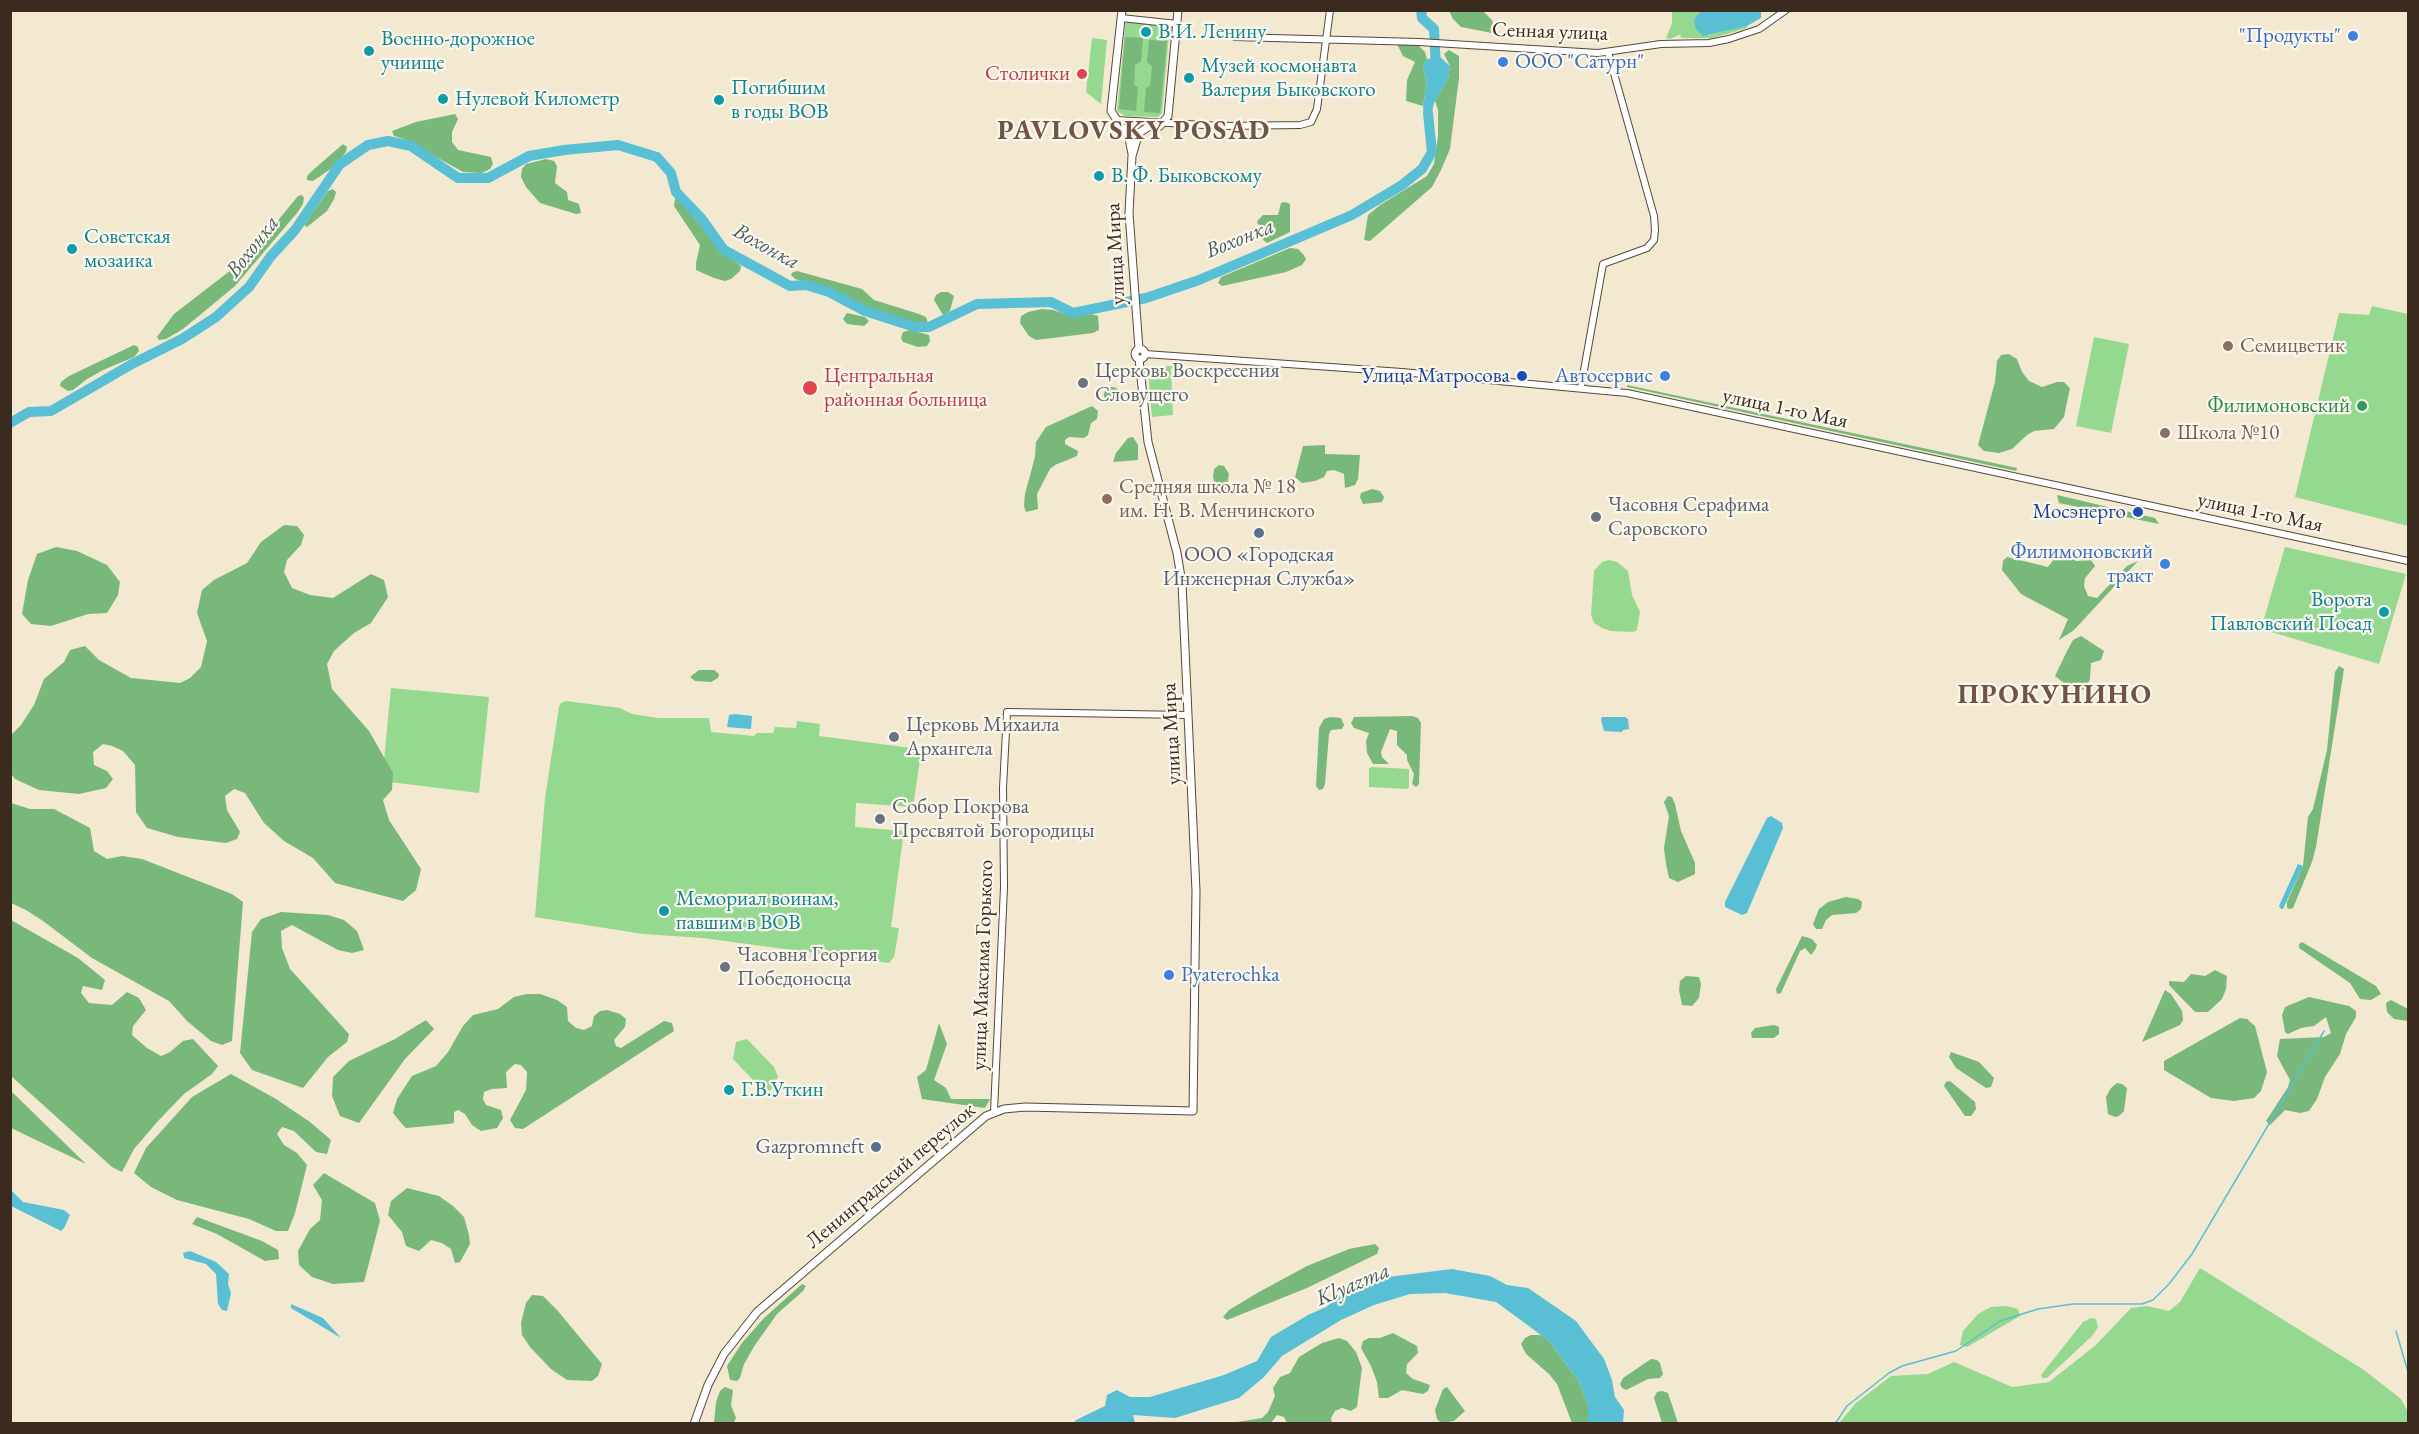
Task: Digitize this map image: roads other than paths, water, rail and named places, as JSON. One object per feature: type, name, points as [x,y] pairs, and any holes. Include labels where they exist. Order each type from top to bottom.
[{"type":"main road","points":[[1132,156],[1139,133],[1143,129],[1160,126],[1168,116],[1178,10]]},
{"type":"main road","points":[[1122,14],[1111,111],[1129,138],[1132,156]]},
{"type":"main road","name":"улица Мира","points":[[1132,156],[1129,213],[1132,279],[1148,442],[1179,564],[1196,891],[1193,1111]]},
{"type":"main road","name":"Ленинградский переулок","points":[[694,1424],[708,1385],[723,1354],[757,1312],[994,1112],[1025,1107],[1193,1111]]},
{"type":"street","points":[[1116,120],[1258,127],[1300,125],[1314,119],[1330,10]]},
{"type":"street","name":"Сенная улица","points":[[1235,37],[1419,42],[1566,53],[1608,52],[1661,44],[1729,39],[1759,29],[1786,10]]},
{"type":"street","points":[[1122,14],[1177,24]]},
{"type":"street","points":[[1581,387],[1603,264],[1647,248],[1654,240],[1654,216],[1608,52]]},
{"type":"street","name":"улица 1-го Мая","points":[[1141,354],[1402,372],[1627,393],[2409,561]]},
{"type":"street","name":"улица Максима Горького","points":[[994,1112],[1004,887],[1003,788],[1007,712],[1187,715]]},
{"type":"water","points":[[1703,10],[1761,11],[1761,18],[1747,26],[1703,36],[1696,29],[1694,21]]},
{"type":"water","points":[[1440,57],[1450,66],[1448,79],[1434,103],[1429,126],[1425,124],[1423,106],[1427,84],[1423,66],[1427,59]]},
{"type":"water","points":[[729,715],[752,716],[751,729],[727,727]]},
{"type":"water","points":[[1602,717],[1625,717],[1628,719],[1629,729],[1622,732],[1604,731]]},
{"type":"water","points":[[1771,816],[1782,823],[1783,828],[1747,913],[1742,915],[1725,907],[1725,902],[1767,818]]},
{"type":"water","points":[[2298,864],[2303,866],[2281,909],[2279,906]]},
{"type":"water","points":[[10,1189],[23,1202],[64,1210],[70,1215],[64,1228],[61,1231],[11,1206]]},
{"type":"water","points":[[190,1251],[216,1262],[229,1274],[228,1284],[231,1293],[227,1311],[222,1310],[218,1304],[216,1274],[206,1264],[184,1258],[183,1253]]},
{"type":"water","points":[[1452,1269],[1490,1276],[1507,1285],[1528,1288],[1576,1321],[1604,1359],[1612,1380],[1615,1397],[1624,1410],[1623,1423],[1588,1423],[1588,1404],[1578,1380],[1550,1342],[1533,1329],[1496,1302],[1445,1293],[1410,1294],[1374,1305],[1341,1320],[1282,1356],[1264,1377],[1239,1398],[1175,1418],[1133,1415],[1135,1423],[1074,1423],[1105,1406],[1107,1395],[1117,1390],[1130,1397],[1150,1397],[1224,1375],[1257,1361],[1271,1337],[1326,1307],[1341,1295],[1363,1285],[1388,1277]]},
{"type":"water","points":[[291,1304],[323,1318],[341,1338],[291,1308]]},
{"type":"waterway","name":"Вохонка","points":[[1421,10],[1422,18],[1434,29],[1436,69]]},
{"type":"waterway","name":"Вохонка","points":[[10,423],[29,412],[51,411],[132,364],[182,339],[216,317],[249,287],[271,256],[295,230],[340,164],[368,145],[388,141],[411,146],[458,178],[488,178],[529,156],[564,150],[618,145],[657,157],[671,173],[676,192],[701,218],[724,250],[790,286],[806,285],[829,292],[865,311],[915,327],[929,327],[977,304],[1051,302],[1073,313],[1146,298],[1199,280],[1352,215],[1402,185],[1422,169],[1432,152],[1428,113]]},
{"type":"waterway","points":[[1835,1424],[1847,1406],[1889,1373],[1902,1366],[1956,1351],[2000,1321],[2038,1309],[2073,1304],[2142,1304],[2153,1300],[2169,1284],[2192,1254],[2324,1031]]},
{"type":"waterway","points":[[2396,1331],[2408,1372]]},
{"type":"place","name":"В.И. Ленину","points":[[1146,32]]},
{"type":"place","name":"\"Продукты\"","points":[[2353,36]]},
{"type":"place","name":"Военно-дорожное учиище","points":[[369,51]]},
{"type":"place","name":"ООО \"Сатурн\"","points":[[1503,62]]},
{"type":"place","name":"Столички","points":[[1082,74]]},
{"type":"place","name":"Музей космонавта Валерия Быковского","points":[[1189,78]]},
{"type":"place","name":"Нулевой Километр","points":[[443,99]]},
{"type":"place","name":"Погибшим в годы ВОВ","points":[[719,100]]},
{"type":"place","name":"В. Ф. Быковскому","points":[[1099,176]]},
{"type":"place","name":"Советская мозаика","points":[[72,249]]},
{"type":"place","name":"Семицветик","points":[[2228,346]]},
{"type":"place","name":"Улица Матросова","points":[[1522,376]]},
{"type":"place","name":"Автосервис","points":[[1665,376]]},
{"type":"place","name":"Церковь Воскресения Словущего","points":[[1083,383]]},
{"type":"place","name":"Центральная районная больница","points":[[810,388]]},
{"type":"place","name":"Филимоновский","points":[[2362,406]]},
{"type":"place","name":"Школа №10","points":[[2165,433]]},
{"type":"place","name":"Средняя школа № 18 им. Н. В. Менчинского","points":[[1107,499]]},
{"type":"place","name":"Мосэнерго","points":[[2138,512]]},
{"type":"place","name":"Часовня Серафима Саровского","points":[[1596,517]]},
{"type":"place","name":"ООО «Городская Инженерная Служба»","points":[[1259,533]]},
{"type":"place","name":"Филимоновский тракт","points":[[2165,564]]},
{"type":"place","name":"Ворота Павловский Посад","points":[[2384,612]]},
{"type":"place","name":"Церковь Михаила Архангела","points":[[894,737]]},
{"type":"place","name":"Собор Покрова Пресвятой Богородицы","points":[[880,819]]},
{"type":"place","name":"Мемориал воинам, павшим в ВОВ","points":[[664,911]]},
{"type":"place","name":"Часовня Георгия Победоносца","points":[[725,967]]},
{"type":"place","name":"Pyaterochka","points":[[1169,975]]},
{"type":"place","name":"Г.В.Уткин","points":[[729,1090]]},
{"type":"place","name":"Gazpromneft","points":[[876,1147]]},
{"type":"district","name":"PAVLOVSKY POSAD","points":[[1134,132]]},
{"type":"district","name":"ПРОКУНИНО","points":[[2055,696]]},
{"type":"water label","name":"Klyazma","points":[[1353,1285]]}]
